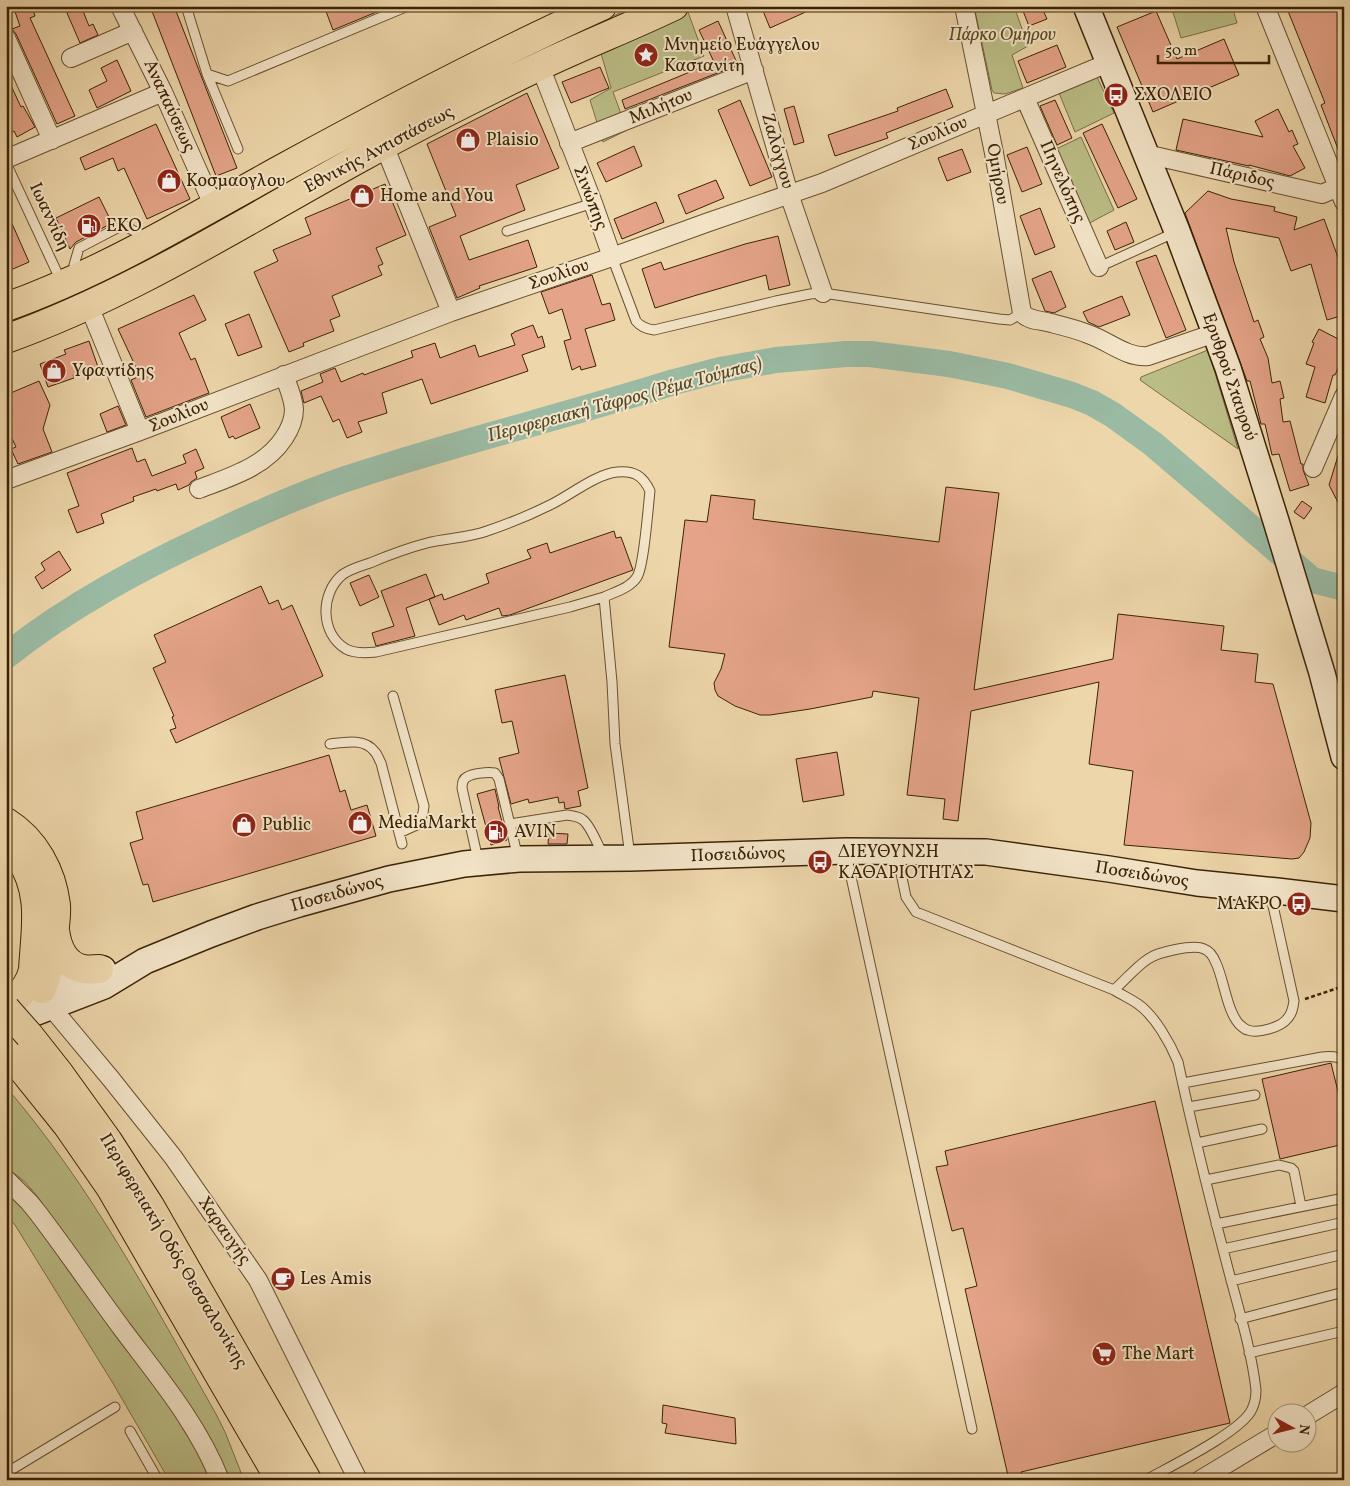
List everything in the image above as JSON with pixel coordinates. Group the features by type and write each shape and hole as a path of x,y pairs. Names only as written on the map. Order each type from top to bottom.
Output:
{"main road":[{"name":"Εθνικής Αντιστάσεως","path":"6,307 68,275 93,271 153,241 283,168 433,88 602,6"},
{"name":"Εθνικής Αντιστάσεως","path":"6,340 89,306 133,285 190,255 384,145 540,66 674,6"},
{"path":"6,822 13,826 38,853 53,887 56,907 55,930 48,974 42,989"},
{"path":"6,846 17,854 27,869 33,889 37,906 42,989"},
{"path":"55,930 56,942 66,960 82,969 99,969"},
{"path":"11,1020 31,979 42,989"},
{"name":"Περιφερειακή Οδός Θεσσαλονίκης","path":"11,1020 91,1117 150,1206 289,1474"}],"street":[{"name":"Αναπαύσεως","path":"120,6 163,92 214,207"},
{"name":"Ζαλόγγου","path":"735,6 789,194 823,293"},
{"name":"Ομήρου","path":"964,6 986,114 1022,313"},
{"name":"Ερυθρού Σταυρού","path":"1086,6 1178,231 1216,333 1322,673 1344,757"},
{"path":"1266,6 1341,194"},
{"path":"71,58 133,31"},
{"path":"6,38 52,140"},
{"name":"Σουλίου","path":"6,480 451,312 822,183 1108,63"},
{"name":"Σινώπης","path":"540,66 612,257"},
{"name":"Μιλήτου","path":"569,143 754,70"},
{"path":"6,159 163,92"},
{"name":"Πηνελόπης","path":"1025,98 1099,267"},
{"path":"384,145 451,312"},
{"name":"Πάριδος","path":"1146,154 1322,194 1341,194"},
{"path":"89,306 140,431"},
{"path":"1022,313 1028,318 1049,322 1105,340 1128,354 1142,357 1216,333"},
{"path":"199,490 255,466 269,456 282,441 294,415 293,401 284,375"},
{"path":"1313,468 1344,396"},
{"name":"Ποσειδώνος","path":"42,989 104,986 145,961 211,934 300,904 389,879 464,864 519,859 630,858 846,851 986,852 1197,883 1344,900"},
{"name":"Ποσειδώνος","path":"11,1020 42,989 99,969 145,961"},
{"name":"Χαραυγής","path":"42,989 173,1158 258,1280 358,1480"},
{"path":"6,1179 38,1213 106,1308 176,1400 214,1463 220,1480"},
{"path":"1318,1408 1344,1393"},
{"path":"1200,1480 1268,1439"}],"lane":[{"path":"186,6 207,74 238,149"},
{"path":"207,74 228,81 408,6"},
{"name":"Ιωαννίδη","path":"6,163 68,275"},
{"path":"507,231 593,203"},
{"path":"68,275 79,248 123,224 138,233"},
{"path":"1099,267 1178,231"},
{"name":"Σινώπης","path":"612,257 636,321 644,328 654,330 776,300 823,293"},
{"path":"823,293 1000,319 1010,320 1022,313"},
{"path":"619,472 637,474 646,482 650,491 638,576 631,584 604,597 570,607 376,652 363,653 348,651 340,644 325,618 325,606 328,595 335,582 344,573 397,552 427,543 485,532 550,505 607,474 619,472"},
{"path":"604,597 612,682 615,744 630,858"},
{"path":"393,696 424,806 419,824 399,833"},
{"path":"330,744 353,741 365,744 375,751 402,844"},
{"path":"479,863 462,788 463,782 467,777 489,772 495,773 499,780 519,859"},
{"path":"510,824 567,815 575,816 582,819 587,825 604,858"},
{"path":"846,851 972,1430"},
{"path":"896,852 906,897 916,912 1114,990 1140,1005 1170,1043 1178,1062 1249,1353 1256,1393 1252,1411 1231,1430 1208,1446 1146,1480"},
{"path":"1114,990 1156,954 1194,948 1203,949 1210,954 1216,964 1233,1014 1239,1023 1249,1031 1277,1026 1287,1020 1293,1011 1294,1002 1270,890"},
{"path":"1183,1083 1322,1057 1332,1056 1344,1061"},
{"path":"1189,1108 1255,1096"},
{"path":"1197,1143 1262,1129"},
{"path":"1206,1180 1279,1164 1287,1166 1294,1171 1301,1206"},
{"path":"1216,1224 1344,1198"},
{"path":"1223,1249 1344,1222"},
{"path":"1231,1280 1344,1254"},
{"path":"1240,1318 1344,1292"},
{"path":"1249,1353 1344,1331"},
{"path":"6,1473 115,1407"},
{"path":"130,1431 158,1480"}],"green space":[{"path":"636,6 646,6 143,267 6,326 6,323 81,292 155,257 298,174 517,58"},
{"name":"Πάρκο Ομήρου","path":"974,6 1014,6 1028,46 1012,55 1023,88 1005,94 994,93 992,90"},
{"path":"1182,6 1232,6 1237,23 1181,38 1172,9"},
{"path":"688,12 704,56 613,92 627,130 603,142 590,100 611,88 600,50"},
{"path":"1097,77 1114,113 1075,132 1059,93"},
{"path":"1081,137 1114,210 1084,226 1052,151"},
{"path":"1208,350 1238,449 1140,380 1141,377"},
{"path":"6,1087 66,1164 119,1245 216,1414 244,1480 229,1480 222,1463 38,1197 25,1182 6,1167"},
{"path":"6,1188 37,1226 167,1403 196,1450 210,1480 169,1480 114,1385 15,1225 6,1215"}],"building":[{"path":"13,6 32,6 35,16 30,18 75,116 57,124 12,29 20,26"},
{"path":"64,6 81,6 89,26 93,24 98,35 80,43"},
{"path":"150,6 174,6 237,168 216,176"},
{"path":"324,6 391,6 333,30"},
{"path":"761,6 819,6 770,28"},
{"path":"1021,6 1041,6 1047,19 1029,26"},
{"path":"1286,6 1324,6 1343,9 1344,162 1321,105 1325,103"},
{"path":"1156,11 1177,59 1224,39 1239,75 1153,112 1117,27"},
{"path":"718,21 738,65 625,109 622,100 714,62 699,30"},
{"path":"1057,45 1066,67 1027,83 1018,61"},
{"path":"117,60 131,91 97,108 89,90 107,81 101,68"},
{"path":"6,64 10,73 6,75"},
{"path":"600,67 609,88 571,103 562,82"},
{"path":"6,75 21,107 23,106 35,127 17,137 14,131 6,136"},
{"path":"946,89 953,107 886,133 888,138 835,156 828,135 898,111 897,108"},
{"path":"527,93 559,168 516,185 525,210 460,236 469,260 528,240 537,267 479,286 480,288 457,298 429,227 456,216 427,144"},
{"path":"740,100 772,177 750,186 718,110"},
{"path":"1055,100 1072,138 1057,145 1040,106"},
{"path":"794,106 804,142 794,145 784,109"},
{"path":"1278,109 1289,132 1292,130 1298,144 1293,146 1305,168 1290,176 1249,165 1176,150 1183,119 1263,137 1255,121"},
{"path":"156,124 190,199 147,219 124,168 118,171 113,158 85,170 80,158"},
{"path":"1102,124 1137,199 1118,208 1083,133"},
{"path":"634,146 642,166 606,182 597,163"},
{"path":"1027,147 1042,184 1022,192 1007,155"},
{"path":"962,149 971,172 947,181 938,158"},
{"path":"716,180 724,198 686,214 678,195"},
{"path":"385,184 406,235 376,248 383,264 378,266 382,275 332,296 340,316 330,320 334,331 303,343 304,346 289,352 254,272 278,261 273,250 311,234 305,218"},
{"path":"1208,191 1231,199 1275,207 1274,211 1297,217 1294,230 1324,219 1344,274 1344,315 1327,320 1311,264 1291,271 1279,238 1226,228 1234,262 1254,322 1258,320 1264,337 1260,339 1268,358 1272,383 1280,381 1284,398 1280,399 1283,422 1290,421 1301,464 1303,464 1303,470 1309,485 1290,491 1279,454 1272,455 1265,424 1261,424 1250,381 1247,381 1185,213"},
{"path":"99,197 112,223 76,242 70,249 56,218"},
{"path":"656,202 664,222 622,239 614,219"},
{"path":"1040,208 1055,247 1035,255 1020,216"},
{"path":"6,210 29,262 6,272"},
{"path":"1126,222 1134,242 1115,250 1107,231"},
{"path":"778,236 790,285 769,290 766,275 655,308 642,269 661,262 664,270 745,244"},
{"path":"1156,255 1186,330 1166,338 1136,262"},
{"path":"1051,271 1066,307 1054,313 1045,311 1032,279"},
{"path":"592,275 602,305 610,303 615,320 585,329 596,366 581,370 580,366 572,370 564,341 571,339 562,309 549,314 541,292"},
{"path":"194,295 206,320 179,333 191,360 195,358 209,393 146,417 131,380 140,376 118,329"},
{"path":"1122,296 1130,315 1099,327 1088,322 1083,312"},
{"path":"249,314 262,347 238,356 225,324"},
{"path":"533,325 538,338 542,336 545,347 522,355 528,371 431,404 422,379 382,393 387,413 358,422 362,432 347,438 339,419 333,422 321,396 304,403 301,391 323,382 320,374 335,368 341,382 413,357 411,351 435,343 440,358 475,345 479,357 515,345 511,334"},
{"path":"1319,329 1344,342 1344,356 1335,375 1333,375 1325,403 1306,397 1315,367 1306,364 1314,343 1312,342"},
{"path":"89,341 98,367 73,375 74,378 48,387 40,364 66,354 64,350"},
{"path":"39,381 50,405 43,429 52,452 18,464 11,449 16,447 6,426 6,395"},
{"path":"250,404 260,428 235,439 233,436 229,438 221,417"},
{"path":"118,406 126,425 107,432 100,414"},
{"path":"1341,446 1344,446 1344,514 1329,485"},
{"path":"132,448 137,462 145,459 152,476 186,463 183,455 196,449 204,468 195,472 197,478 189,485 178,490 176,484 133,497 134,501 101,514 104,523 77,533 68,510 79,506 67,473"},
{"path":"946,487 999,493 974,690 1113,659 1118,614 1224,626 1221,650 1258,654 1255,682 1273,684 1311,823 1310,838 1299,858 1292,859 1124,845 1133,771 1089,764 1099,682 971,711 958,821 943,819 945,799 907,795 919,698 873,691 872,697 810,709 760,715 735,706 718,696 714,683 721,669 725,654 669,647 685,520 707,522 711,495 755,500 753,519 939,542"},
{"path":"1302,501 1312,508 1304,519 1294,512"},
{"path":"614,531 616,538 621,537 633,570 510,615 502,616 499,608 466,620 464,615 439,625 429,599 442,594 444,600 489,583 486,574 531,558 527,550 547,543 550,553"},
{"path":"59,551 71,570 42,589 35,577 45,570 41,563"},
{"path":"426,574 435,597 406,608 415,636 376,646 372,633 394,626 381,591"},
{"path":"369,575 379,597 360,606 350,583"},
{"path":"261,586 269,604 278,600 282,610 292,605 323,676 176,743 170,730 176,728 172,717 174,716 153,668 166,662 154,635"},
{"path":"565,675 588,788 578,791 581,806 565,809 564,802 559,803 558,797 529,803 528,799 511,804 499,758 519,753 512,721 502,723 495,690"},
{"path":"837,752 844,795 803,802 796,759"},
{"name":"Public","path":"329,755 340,792 345,790 351,810 367,805 376,836 153,902 148,884 143,885 130,843 143,839 136,812"},
{"path":"495,789 507,840 491,845 477,794"},
{"path":"549,833 568,834 567,844 548,844"},
{"path":"1331,1063 1344,1116 1344,1144 1280,1159 1262,1079"},
{"name":"The Mart","path":"1155,1101 1230,1423 1021,1472 1023,1480 1009,1480 965,1289 977,1286 963,1228 952,1231 936,1167 948,1165 945,1151"},
{"path":"663,1405 735,1418 736,1444 665,1433 667,1424 662,1423"}],"waterway":[{"name":"Περιφερειακή Τάφρος (Ρέμα Τούμπας)","path":"6,656 30,637 82,603 135,573 235,524 322,487 436,451 720,370 776,360 846,354 870,354 949,364 1008,376 1092,403 1113,415 1153,444 1312,580 1344,588"}],"place":[{"name":"Μνημείο Ευάγγελου Καστανίτη","path":"646,55"},
{"name":"ΣΧΟΛΕΙΟ","path":"1116,95"},
{"name":"Plaisio","path":"468,140"},
{"name":"Κοσμαογλου","path":"169,181"},
{"name":"Home and You","path":"362,196"},
{"name":"ΕΚΟ","path":"89,226"},
{"name":"Υφαντίδης","path":"54,371"},
{"name":"MediaMarkt","path":"360,823"},
{"name":"Public","path":"244,825"},
{"name":"AVIN","path":"496,832"},
{"name":"ΔΙΕΥΘΥΝΣΗ ΚΑΘΑΡΙΟΤΗΤΑΣ","path":"820,862"},
{"name":"ΜΑΚΡΟ","path":"1299,904"},
{"name":"Les Amis","path":"283,1279"},
{"name":"The Mart","path":"1104,1354"}]}
